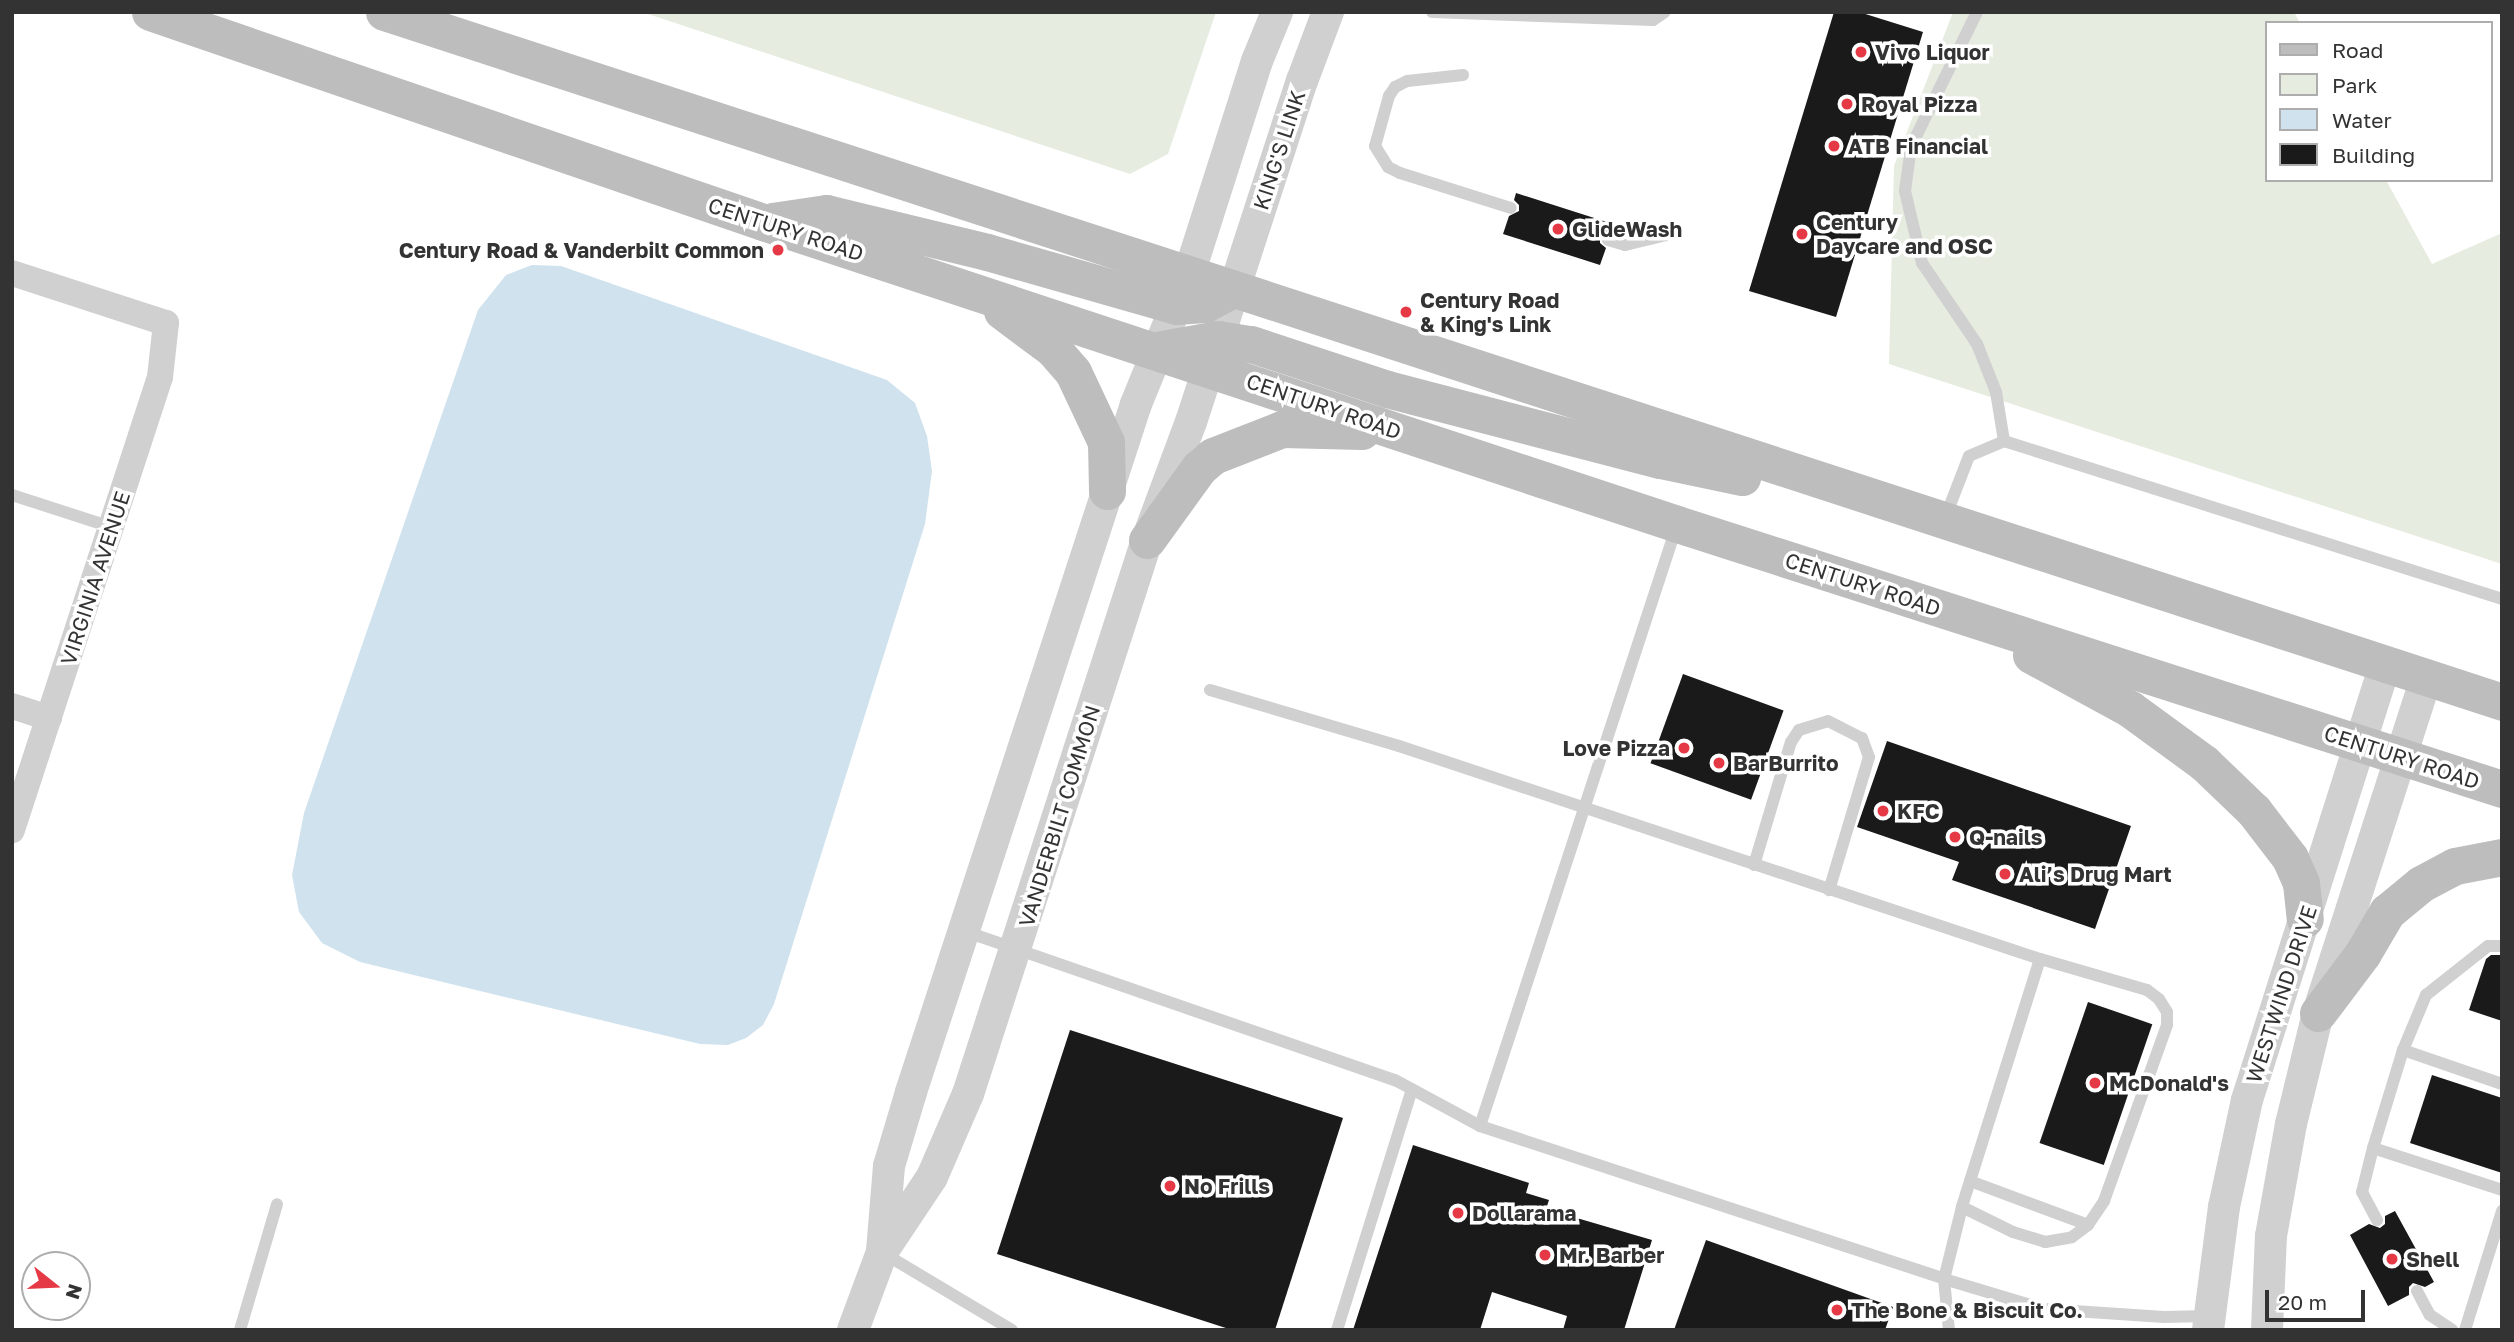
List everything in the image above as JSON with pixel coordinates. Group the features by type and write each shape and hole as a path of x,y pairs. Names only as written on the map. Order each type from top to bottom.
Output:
{"main road":[{"name":"CENTURY ROAD","path":"150,12 763,222 1156,350"},
{"path":"384,12 1182,290 1205,304 1233,289 2502,702"},
{"path":"763,222 826,213 987,252 1182,290"},
{"path":"976,291 1053,349 1073,372 1106,442 1107,491"},
{"path":"1156,350 1213,353 1251,344 1387,389 1660,460 1929,517"},
{"name":"CENTURY ROAD","path":"1213,353 1399,432 2502,789"},
{"path":"1147,540 1199,468 1213,456 1282,429 1399,432"},
{"path":"1953,613 2130,709 2204,762 2254,811 2290,858 2301,883 2305,919"},
{"path":"2318,1013 2363,953 2387,912 2421,884 2455,866 2502,857"}],"street":[{"path":"1182,290 1257,61 1277,12"},
{"name":"KING'S LINK","path":"1213,353 1301,81 1328,12"},
{"name":"VIRGINIA AVENUE","path":"12,273 166,323 160,377 12,830"},
{"name":"VANDERBILT COMMON","path":"882,1252 889,1166 1107,491 1156,350 1182,290"},
{"name":"VANDERBILT COMMON","path":"853,1330 882,1252 932,1178 968,1094 1017,950 1147,540 1213,353"},
{"name":"WESTWIND DRIVE","path":"2208,1323 2224,1207 2247,1100 2385,665"},
{"name":"WESTWIND DRIVE","path":"2267,1330 2271,1236 2291,1124 2318,1013 2403,757 2426,678"},
{"path":"12,706 50,718"}],"lane":[{"path":"1432,12 1653,20 1665,12"},
{"path":"1977,12 1911,148 1905,191 1922,263 1977,344 1996,392 2004,440"},
{"path":"1463,75 1406,81 1395,87 1389,96 1375,146 1388,167 1400,173 1511,208"},
{"path":"1608,240 1625,245 1666,235"},
{"path":"1929,517 1969,456 2004,440 2502,599"},
{"path":"12,495 111,527"},
{"path":"1480,1126 1677,524"},
{"path":"1210,690 1399,746 2040,959 2138,987 2160,999 2167,1012 2167,1026 2104,1201 2088,1225 2073,1237 2045,1242 2013,1232 1962,1207"},
{"path":"1754,865 1791,743 1799,730 1828,721 1862,738 1868,758 1829,890"},
{"path":"964,931 1395,1080 1480,1126 1944,1279 2044,1309 2164,1317 2208,1323"},
{"path":"2377,1220 2361,1192 2403,1050 2426,995 2488,946 2502,946"},
{"path":"1949,1330 1944,1279 1962,1207 2040,959"},
{"path":"2403,1050 2502,1084"},
{"path":"1338,1330 1412,1089"},
{"path":"2373,1148 2502,1191"},
{"path":"1970,1181 2088,1225"},
{"path":"240,1330 277,1204"},
{"path":"2465,1330 2502,1212"},
{"path":"882,1252 1012,1330"},
{"path":"2417,1291 2430,1315 2452,1330"}],"green space":[{"path":"642,12 1216,12 1168,154 1130,174"},
{"path":"1953,12 2294,12 2299,21 2266,21 2266,182 2387,182 2432,264 2502,233 2502,564 1889,364 1894,166"}],"water":[{"path":"532,265 561,266 887,380 915,403 927,436 932,471 925,524 774,1004 763,1025 746,1038 728,1045 700,1044 360,962 322,943 299,912 292,875 304,813 478,310 506,275"}],"building":[{"path":"1834,12 1859,12 1923,32 1836,317 1749,291"},
{"name":"GlideWash","path":"1516,193 1613,224 1611,232 1600,237 1600,243 1606,248 1600,265 1503,234 1509,216 1519,211 1519,205 1514,200"},
{"path":"1683,674 1784,711 1751,800 1651,763"},
{"path":"1887,741 2131,826 2095,929 1952,880 1959,862 1857,827"},
{"path":"2491,955 2502,955 2502,1021 2469,1010 2486,959"},
{"name":"McDonald's","path":"2088,1002 2152,1024 2104,1165 2039,1143"},
{"name":"No Frills","path":"1070,1030 1343,1118 1275,1330 1232,1330 997,1254"},
{"path":"2432,1075 2502,1098 2502,1173 2410,1143"},
{"path":"1413,1145 1529,1183 1526,1193 1549,1200 1546,1209 1652,1240 1624,1330 1563,1330 1567,1316 1492,1292 1480,1330 1353,1330"},
{"name":"Shell","path":"2395,1211 2434,1282 2425,1287 2413,1283 2409,1287 2409,1295 2388,1306 2350,1235 2369,1224 2380,1228 2385,1224 2385,1216"},
{"path":"1706,1240 1893,1307 1885,1330 1674,1330"}],"place":[{"name":"Vivo Liquor","path":"1861,52"},
{"name":"Royal Pizza","path":"1847,104"},
{"name":"ATB Financial","path":"1834,146"},
{"name":"GlideWash","path":"1558,229"},
{"name":"Century Daycare and OSC","path":"1802,234"},
{"name":"Century Road & Vanderbilt Common","path":"778,250"},
{"name":"Century Road & King's Link","path":"1406,312"},
{"name":"Love Pizza","path":"1684,748"},
{"name":"BarBurrito","path":"1719,763"},
{"name":"KFC","path":"1883,811"},
{"name":"Q-nails","path":"1955,837"},
{"name":"Ali’s Drug Mart","path":"2005,874"},
{"name":"McDonald's","path":"2095,1083"},
{"name":"No Frills","path":"1170,1186"},
{"name":"Dollarama","path":"1458,1213"},
{"name":"Mr. Barber","path":"1545,1255"},
{"name":"Shell","path":"2392,1259"},
{"name":"The Bone & Biscuit Co.","path":"1837,1310"}]}
